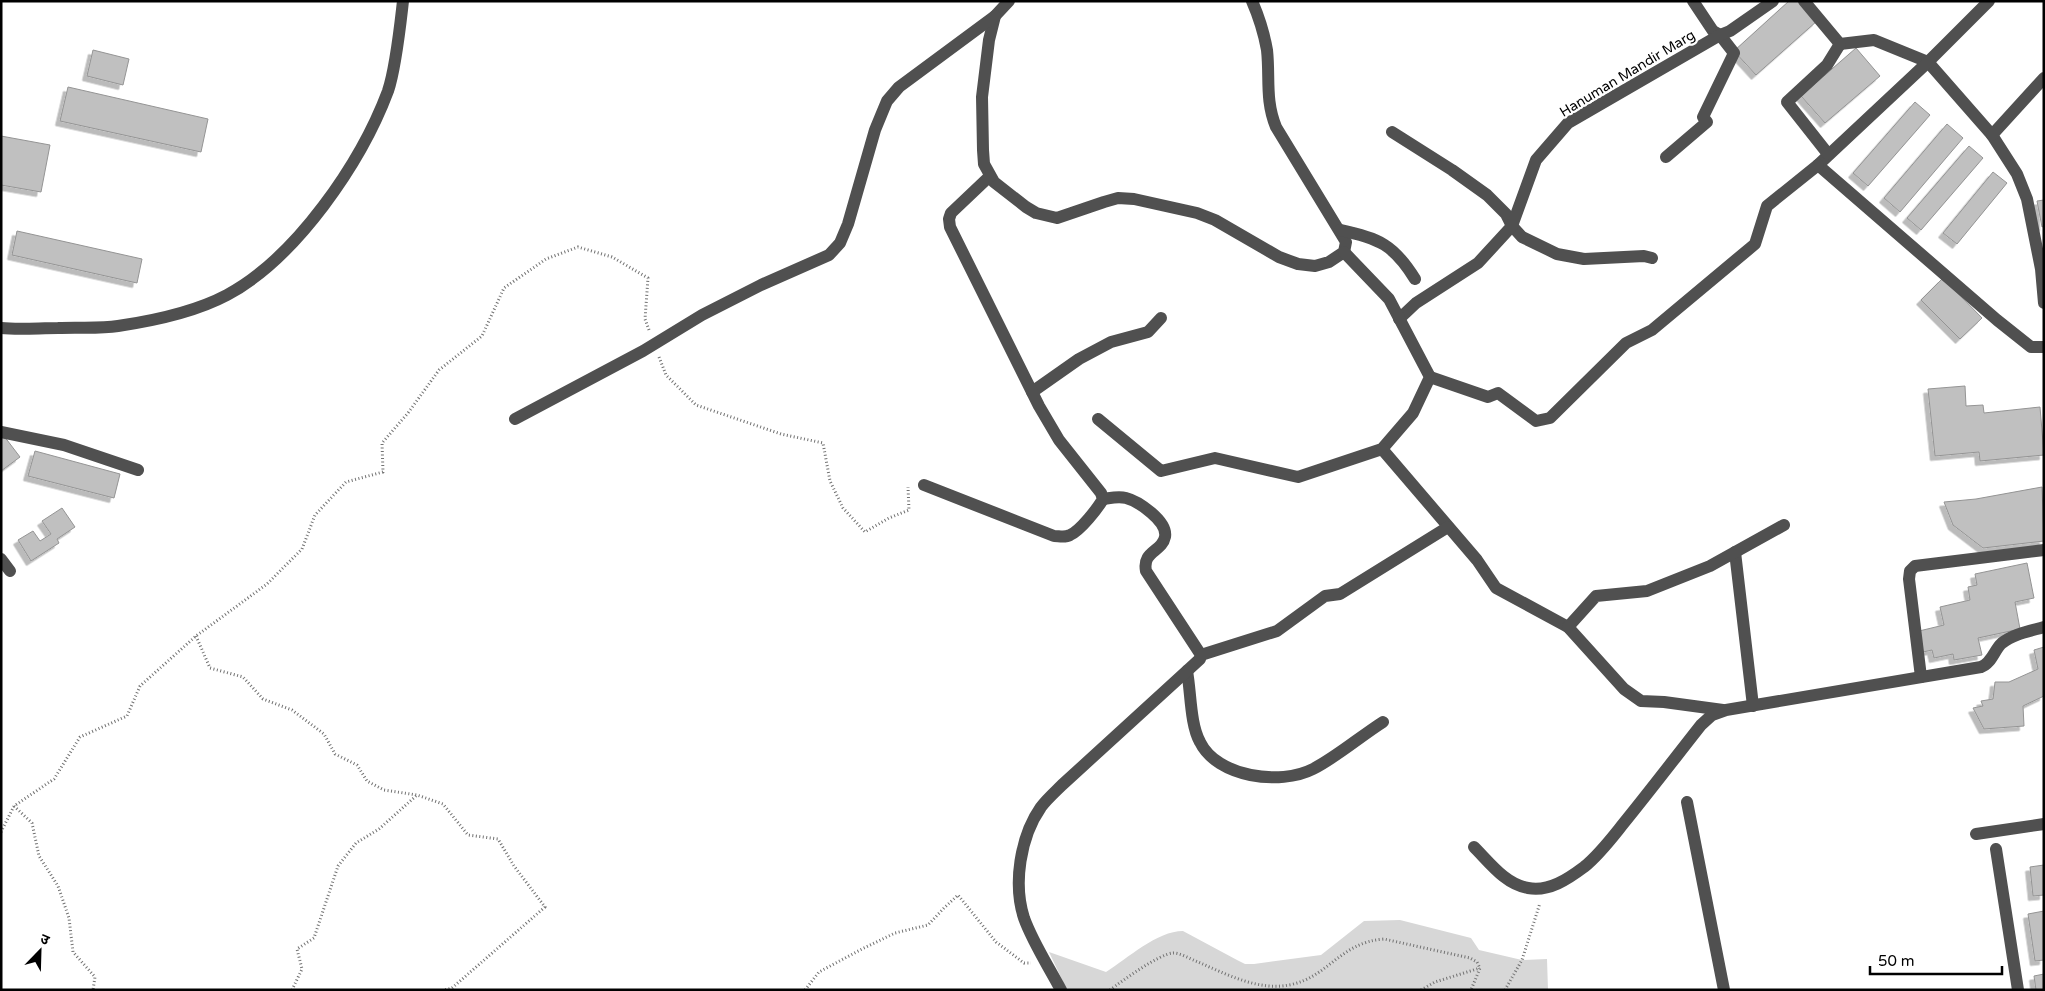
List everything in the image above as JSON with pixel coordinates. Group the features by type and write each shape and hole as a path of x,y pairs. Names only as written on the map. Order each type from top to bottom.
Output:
{"street":[{"path":"1,328 117,326 178,314 227,295 267,268 312,220 333,193 366,138 388,89 400,29 403,1"},
{"path":"515,419 731,300 829,255 840,243 848,224 875,130 887,101 899,87 995,16 1009,1"},
{"path":"995,16 982,97 984,164 998,186 1026,207 1046,216 1057,218 1118,198 1197,213 1215,220 1279,257 1298,264 1315,266 1329,262 1344,252 1346,242 1276,127 1268,98 1267,52 1264,32 1252,1"},
{"path":"1666,157 1707,122 1703,117 1734,54 1693,1"},
{"name":"Hanuman Mandir Marg","path":"1399,319 1416,303 1478,263 1512,226 1536,160 1568,123 1730,31 1773,1"},
{"path":"1804,1 1840,44"},
{"path":"1344,252 1388,299 1430,377 1488,397 1498,393 1536,421 1550,418 1626,343 1652,330 1755,244 1767,206 1818,165 1928,62 1989,1"},
{"path":"1840,44 1874,40 1928,62 1992,135 2017,174 2027,199 2042,270 2044,303"},
{"path":"1828,154 1787,102 1827,65 1840,44"},
{"path":"1992,135 2044,78"},
{"path":"1392,132 1452,170 1486,195 1506,214 1512,226 1522,237 1557,254 1584,259 1644,256 1652,258"},
{"path":"1818,165 2031,348 2044,347"},
{"path":"990,176 951,214 949,219 950,227 1032,392 1059,440 1101,492 1103,499"},
{"path":"1340,230 1363,234 1387,244 1404,262 1415,279"},
{"path":"1032,392 1078,359 1111,342 1148,332 1161,318"},
{"path":"1098,419 1161,471 1215,458 1298,477 1382,449 1413,413 1430,377"},
{"path":"1,432 64,445 138,470"},
{"path":"1382,449 1476,560 1496,588 1568,627 1624,689 1641,701 1726,710"},
{"path":"924,485 1054,536 1061,537 1068,537 1076,531 1103,499 1115,497 1134,501 1158,519 1164,528 1165,536 1162,542 1146,558 1144,564 1146,571 1201,655"},
{"path":"1568,627 1596,596 1646,591 1710,566 1784,525"},
{"path":"1060,990 1024,918 1020,892 1020,863 1029,832 1041,808 1062,785 1201,655 1278,630 1325,596 1340,594 1448,527"},
{"path":"1921,677 1909,579 1910,571 1915,566 2044,550"},
{"path":"1735,552 1753,706"},
{"path":"1,559 10,571"},
{"path":"1474,847 1499,873 1511,882 1529,888 1549,887 1562,882 1585,866 1632,812 1701,725 1712,715 1726,710 1985,665 1998,647 2009,638 2044,628"},
{"path":"1186,671 1198,740 1206,754 1219,764 1241,773 1279,778 1291,777 1313,769 1383,722"},
{"path":"1687,802 1724,990"},
{"path":"1976,834 2044,824"},
{"path":"1996,849 2018,990"}],"path":[{"path":"1,832 14,806 54,779 80,737 127,716 140,686 196,636 267,584 302,549 315,515 346,482 383,472 382,443 408,413 439,370 482,336 504,288 546,259 578,246 612,256 648,278 645,319 654,344 666,375 696,404 781,434 823,443 830,481 843,508 865,532 889,518 909,510 907,482 924,485"},
{"path":"196,636 210,668 243,677 263,699 292,710 324,734 336,754 357,765 367,781 384,790 417,795 442,804 468,834 498,838 514,866 545,907 452,988 444,990"},
{"path":"292,990 302,969 297,949 314,938 338,866 356,843 378,829 417,795"},
{"path":"14,806 32,822 39,856 58,886 69,918 73,952 96,977 93,990"},
{"path":"1505,990 1522,960 1537,908 1549,887"},
{"path":"805,990 819,972 862,949 895,932 928,925 958,896 996,942 1017,958 1024,963 1046,962"},
{"path":"1110,990 1160,957 1173,953 1256,984 1270,986 1288,985 1311,977 1343,953 1370,940 1400,942 1470,958 1477,962 1480,968 1471,990"},
{"path":"1421,990 1480,968"}],"shaded area":[{"path":"1400,920 1471,938 1479,950 1522,960 1547,959 1548,990 1067,990 1049,952 1106,972 1153,940 1173,932 1183,931 1245,964 1254,964 1321,955 1364,921"}],"building":[{"path":"1789,1 1799,1 1817,21 1756,75 1734,51"},
{"path":"1856,48 1880,76 1825,123 1801,96"},
{"path":"93,50 129,59 123,85 87,76"},
{"path":"68,87 208,119 201,152 60,121"},
{"path":"1915,102 1930,115 1868,186 1853,173"},
{"path":"1947,124 1963,138 1900,212 1884,198"},
{"path":"1,136 50,145 41,192 1,185"},
{"path":"1969,146 1983,158 1921,230 1907,218"},
{"path":"1993,172 2007,183 1957,244 1943,233"},
{"path":"2044,200 2044,226 2042,227 2037,201"},
{"path":"17,231 142,259 137,283 12,255"},
{"path":"1943,278 1982,318 1960,339 1921,300"},
{"path":"1965,386 1966,406 1983,405 1984,413 2040,407 2044,455 1980,461 1979,452 1935,456 1928,389"},
{"path":"4,436 20,457 1,471 1,438"},
{"path":"35,451 120,474 114,498 28,476"},
{"path":"2042,487 2044,541 1983,548 1953,525 1944,502 1976,499"},
{"path":"62,508 75,527 57,539 59,543 31,561 18,540 33,531 40,541 51,534 42,521"},
{"path":"2027,563 2034,598 2015,602 2020,629 1978,638 1982,655 1954,660 1953,654 1934,658 1932,650 1923,652 1919,631 1944,625 1940,607 1970,600 1968,587 1977,585 1975,574"},
{"path":"2044,647 2044,696 2023,706 2024,726 1984,729 1973,708 1983,706 1981,701 1993,699 1995,682 2009,682 2038,669 2034,650"},
{"path":"2044,865 2044,895 2033,896 2030,867"},
{"path":"2044,911 2044,960 2035,961 2028,914"},
{"path":"2044,974 2044,990 2036,990 2034,976"}]}
